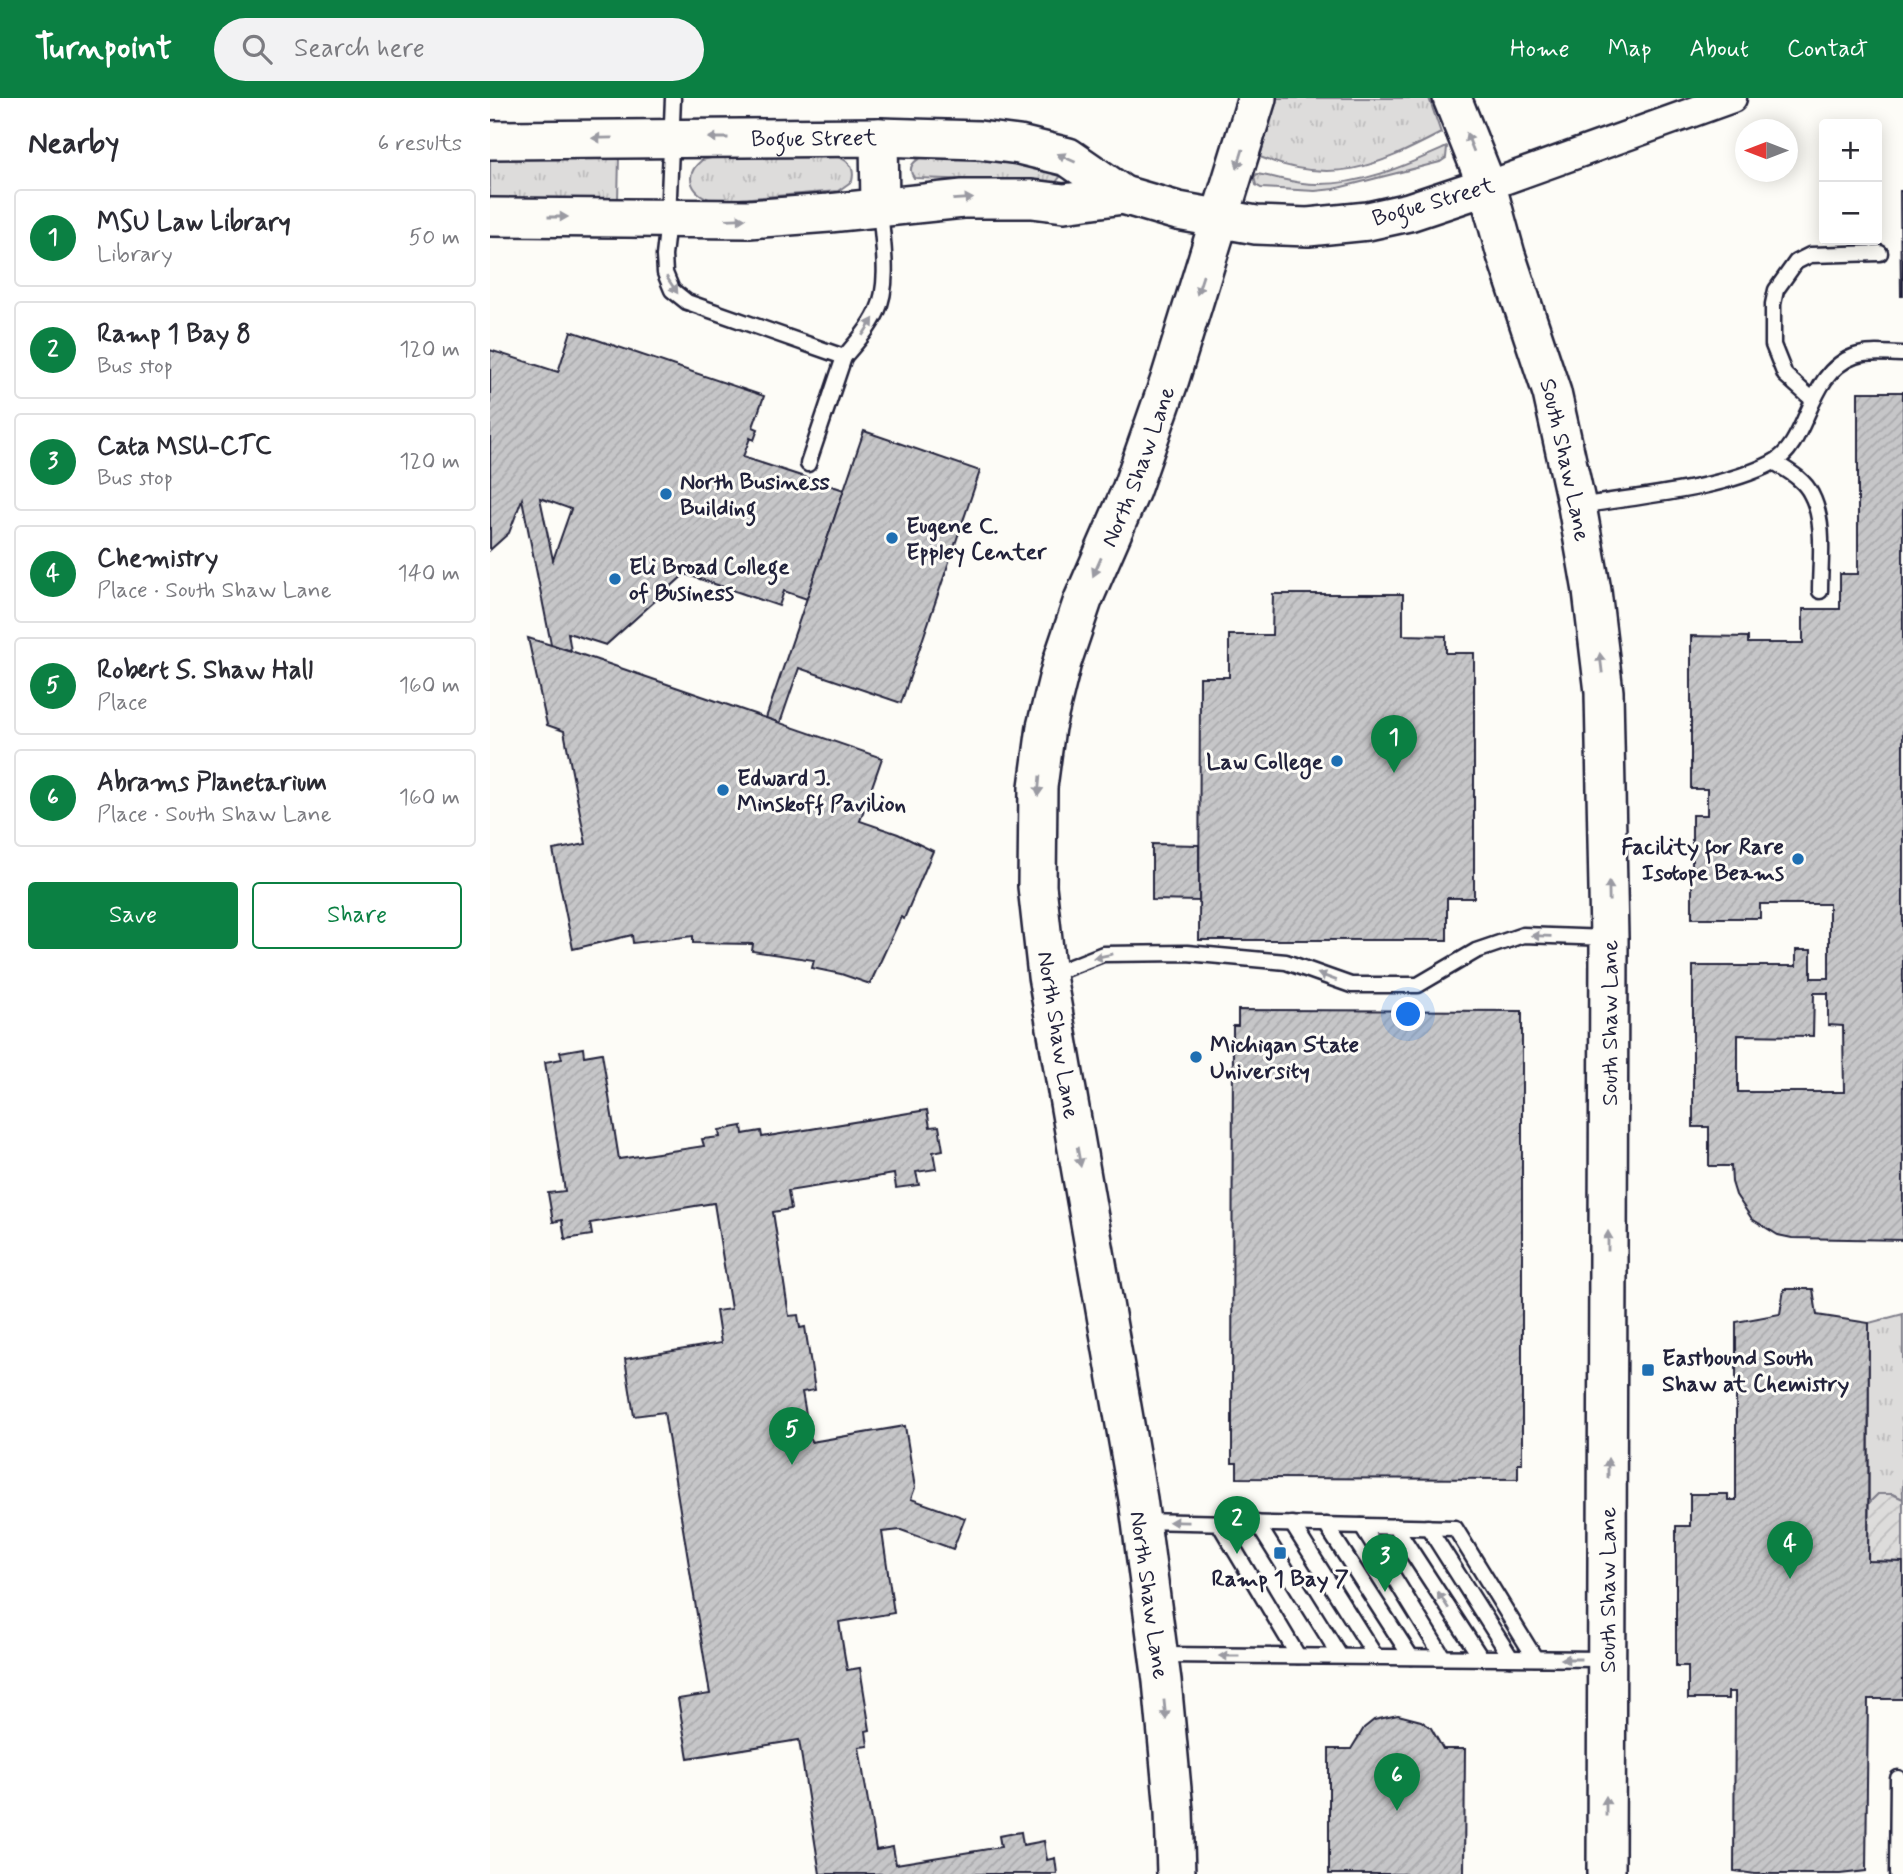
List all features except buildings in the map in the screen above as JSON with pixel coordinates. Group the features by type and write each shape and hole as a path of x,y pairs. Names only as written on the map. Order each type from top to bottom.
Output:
{"street":[{"name":"North Shaw Lane","path":"1176,1874 1168,1741 1140,1521 1116,1367 1047,976 1037,886 1038,787 1049,714 1062,662 1083,600 1136,477 1170,379 1257,98"},
{"name":"South Shaw Lane","path":"1452,98 1487,186 1506,255 1552,393 1577,506 1592,591 1604,692 1609,938 1605,1874"},
{"name":"Bogue Street","path":"490,141 879,137 979,140 1045,150 1068,157 1123,195 1178,211 1256,225 1338,226 1409,212 1732,98"},
{"path":"879,137 880,207"},
{"name":"Bogue Street","path":"490,217 640,217 668,220 785,218 963,199 1032,199 1065,203 1123,195"}],"lane":[{"path":"673,98 664,256 665,273 672,290 687,302 844,357"},
{"path":"808,464 844,357 864,334 878,311 883,284 880,207"},
{"path":"1813,400 1785,375 1773,345 1773,304 1776,290 1796,262 1810,254 1880,253"},
{"path":"1577,506 1700,486 1774,462 1793,441 1829,372 1855,356 1903,354"},
{"path":"1774,462 1797,477 1811,494 1821,527 1820,591"},
{"path":"1047,976 1103,954 1187,953 1286,962 1351,985 1418,985 1476,951 1523,935 1609,938"},
{"path":"1140,1521 1455,1528 1535,1658"},
{"path":"1219,1522 1298,1656"},
{"path":"1257,1523 1340,1656"},
{"path":"1292,1524 1376,1657"},
{"path":"1326,1525 1411,1657"},
{"path":"1362,1525 1443,1657"},
{"path":"1395,1526 1480,1658"},
{"path":"1428,1527 1511,1658"},
{"path":"1159,1655 1607,1659"},
{"path":"1897,1874 1898,1778"}],"green space":[{"path":"1275,98 1429,98 1441,133 1395,155 1353,169 1332,171 1286,166 1260,157"},
{"path":"1447,147 1446,158 1440,162 1334,189 1315,191 1261,188 1256,185 1254,177 1257,174 1309,184 1351,181 1384,173"},
{"path":"619,156 618,201 490,201 490,159"},
{"path":"716,157 838,157 851,166 853,177 852,181 838,191 715,201 696,190 691,179 696,166 702,160"},
{"path":"925,157 1009,163 1058,173 1060,177 1056,182 914,178 911,167"},
{"path":"1903,1314 1903,1499 1892,1494 1878,1494 1869,1503 1869,1323"},
{"path":"1878,1494 1892,1494 1903,1499 1903,1562 1868,1561 1869,1503"}],"place":[{"name":"North Business Building","path":"666,494"},
{"name":"Eugene C. Eppley Center","path":"892,538"},
{"name":"Eli Broad College of Business","path":"615,579"},
{"name":"Law College","path":"1337,761"},
{"name":"MSU Law Library","path":"1394,773"},
{"name":"Edward J. Minskoff Pavilion","path":"723,790"},
{"name":"Facility for Rare Isotope Beams","path":"1798,859"},
{"name":"Michigan State University","path":"1196,1057"},
{"name":"Eastbound South Shaw at Chemistry","path":"1648,1370"},
{"name":"Robert S. Shaw Hall","path":"792,1465"},
{"name":"Ramp 1 Bay 7","path":"1280,1553"},
{"name":"Ramp 1 Bay 8","path":"1237,1554"},
{"name":"Chemistry","path":"1790,1579"},
{"name":"Cata MSU-CTC","path":"1385,1592"},
{"name":"Abrams Planetarium","path":"1397,1811"}]}
